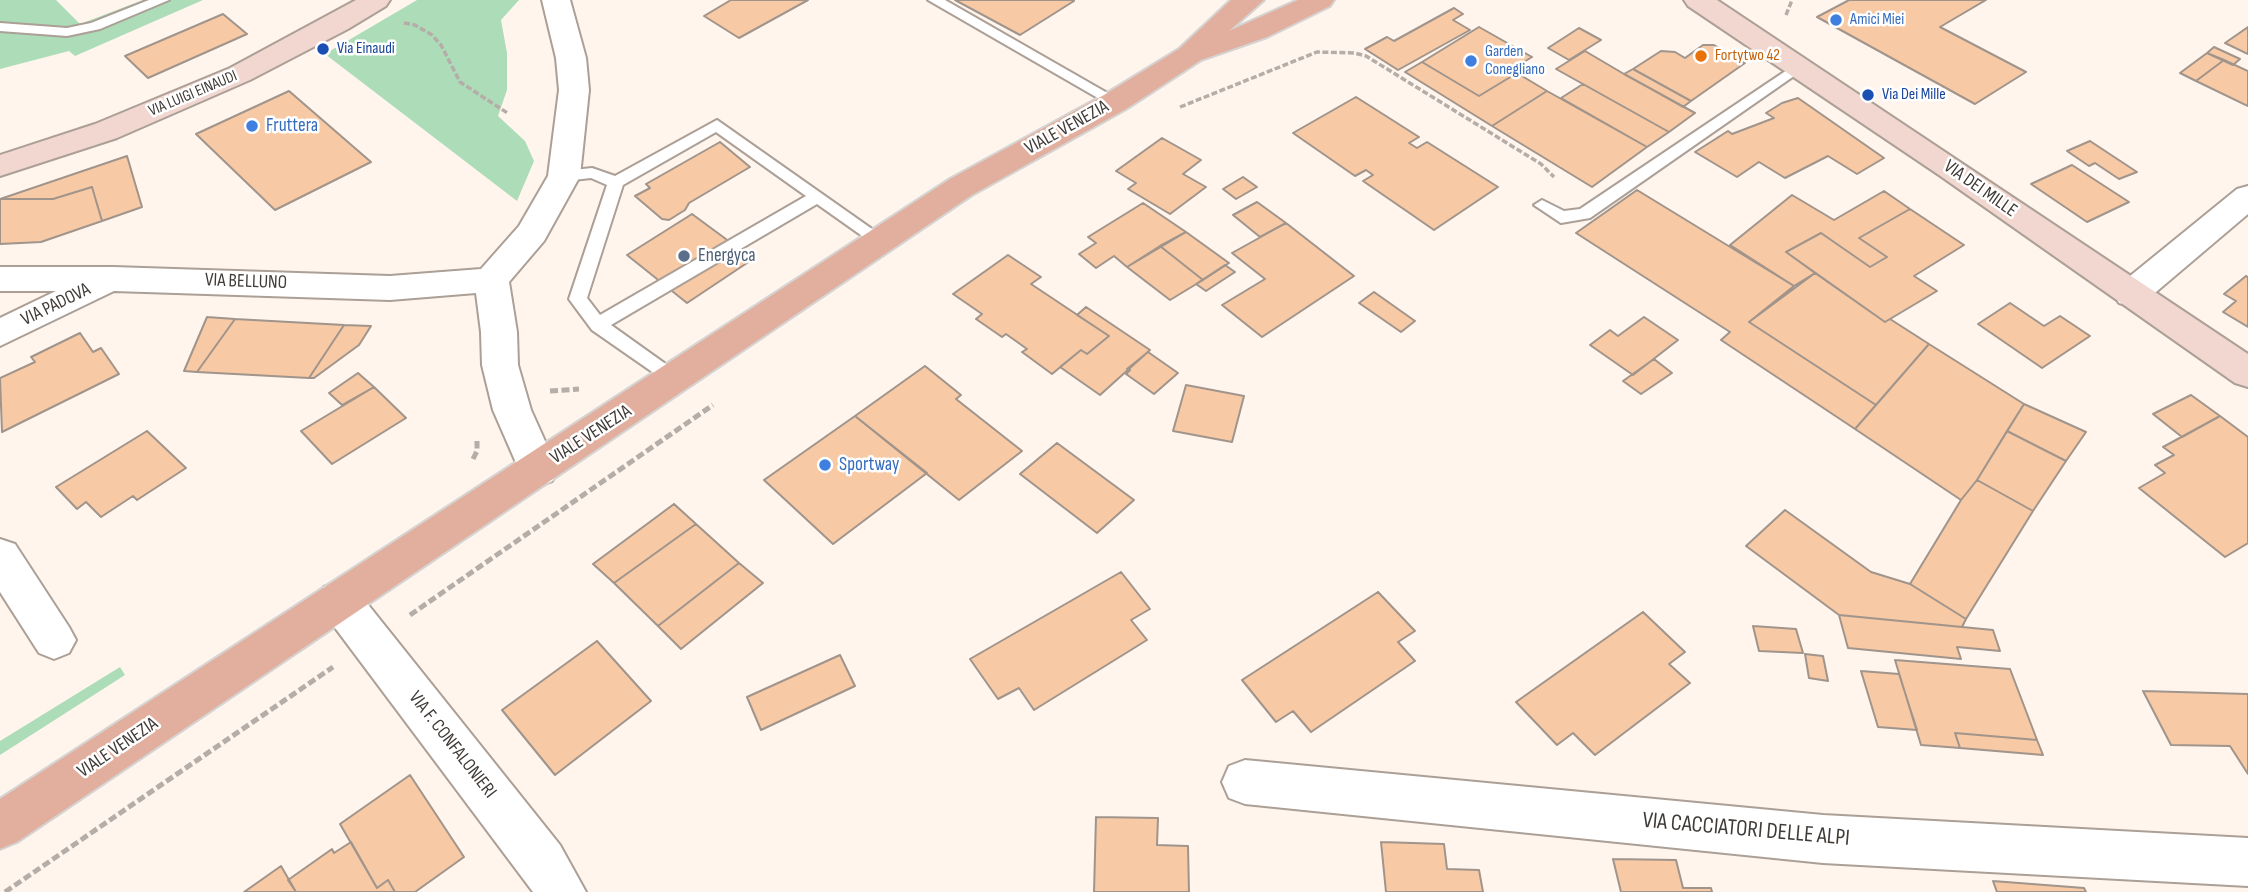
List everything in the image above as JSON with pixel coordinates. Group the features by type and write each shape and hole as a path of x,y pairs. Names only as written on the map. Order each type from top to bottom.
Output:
{"main road":[{"path":"1189,55 1233,11 1251,0"},
{"path":"1189,55 1257,31 1320,0"},
{"name":"VIALE VENEZIA","path":"0,826 961,187 1115,102 1189,55"}],"street":[{"path":"538,470 512,410 500,365 491,280 531,233 564,176 574,90 571,58 556,0"},
{"name":"VIA DEI MILLE","path":"1705,2 2248,373"},
{"name":"VIA LUIGI EINAUDI","path":"0,166 106,131 240,74 338,23 386,11"},
{"path":"2131,294 2248,197"},
{"name":"VIA BELLUNO","path":"0,279 113,279 390,288 491,280"},
{"name":"VIA PADOVA","path":"0,333 113,279"},
{"path":"0,556 54,640"},
{"name":"VIA F. CONFALONIERI","path":"339,600 542,862 562,892"},
{"name":"VIA CACCIATORI DELLE ALPI","path":"1245,782 1823,839 2248,862"}],"lane":[{"path":"0,27 67,32 95,26 162,0"},
{"path":"935,0 1115,102"},
{"path":"1542,205 1561,217 1584,214 1799,66"},
{"path":"674,380 598,325 578,299 616,182 717,125 881,241"},
{"path":"564,176 592,173 616,182"},
{"path":"598,325 817,197"}],"path":[{"path":"386,11 432,36 441,45 460,82 509,114"},
{"path":"1279,68 1317,52 1340,51 1366,57 1541,164 1557,181"},
{"path":"399,622 721,400"},
{"path":"5,892 336,664"}],"green space":[{"path":"0,0 56,0 80,24 143,0 203,0 75,56 69,51 0,69"},
{"path":"417,0 519,0 501,20 507,53 507,90 498,116 525,141 534,161 517,201 325,54"},
{"path":"120,667 125,675 0,755 0,741"}],"building":[{"path":"731,0 808,0 739,38 704,16"},
{"path":"955,0 1072,0 1074,1 1020,35"},
{"path":"1849,0 1986,0 1940,27 2026,72 1975,104 1817,17"},
{"path":"1454,8 1463,14 1453,20 1470,30 1398,70 1365,49 1387,37 1394,41"},
{"path":"223,14 247,34 148,78 125,56"},
{"path":"1479,27 1532,57 1511,70 1517,73 1479,96 1422,62"},
{"path":"2248,27 2248,54 2225,43"},
{"path":"1579,28 1601,40 1569,60 1548,48"},
{"path":"1703,45 1714,45 1745,63 1691,101 1633,69 1661,51 1675,52 1685,58"},
{"path":"2214,47 2240,59 2233,65 2207,53"},
{"path":"1585,51 1695,113 1669,132 1556,69"},
{"path":"2207,53 2224,60 2196,81 2180,73"},
{"path":"2224,60 2248,71 2248,106 2196,81"},
{"path":"1422,62 1479,96 1517,73 1547,91 1492,126 1405,72"},
{"path":"1633,69 1691,101 1683,107 1624,74"},
{"path":"1583,84 1669,132 1647,147 1561,98"},
{"path":"289,91 371,162 275,210 196,134"},
{"path":"1547,91 1647,147 1592,187 1492,126"},
{"path":"1356,97 1419,137 1409,143 1417,148 1427,142 1498,187 1434,230 1363,181 1373,175 1366,170 1355,176 1293,133"},
{"path":"1798,98 1884,158 1857,174 1828,156 1785,178 1759,162 1737,177 1695,152 1728,131 1732,134 1774,118 1766,113 1782,103"},
{"path":"1162,138 1201,160 1183,174 1206,187 1170,214 1128,189 1136,183 1116,171"},
{"path":"2090,141 2137,172 2119,179 2095,163 2089,166 2067,151"},
{"path":"720,142 750,167 689,203 685,210 669,220 662,219 635,196 650,188 646,184"},
{"path":"127,156 142,207 102,221 92,187 53,199 0,199"},
{"path":"2072,165 2129,202 2087,222 2031,184"},
{"path":"1243,177 1257,187 1236,199 1223,189"},
{"path":"92,187 102,221 41,242 0,244 0,199 53,199"},
{"path":"1637,190 1794,286 1749,322 1876,405 1855,429 1721,340 1730,332 1576,233"},
{"path":"1884,191 1910,209 1859,238 1887,257 1870,267 1821,233 1786,252 1815,273 1794,286 1730,245 1792,195 1834,220"},
{"path":"1257,202 1286,223 1260,237 1233,215"},
{"path":"1143,203 1186,232 1127,267 1114,256 1096,268 1079,254 1096,243 1088,237"},
{"path":"1910,209 1964,245 1914,276 1937,291 1885,322 1786,252 1821,233 1870,267 1887,257 1859,238"},
{"path":"692,214 753,259 687,303 627,255"},
{"path":"1286,223 1354,276 1262,337 1222,305 1265,279 1232,253"},
{"path":"1186,232 1229,263 1203,280 1160,246"},
{"path":"1160,246 1203,280 1170,300 1127,267"},
{"path":"1008,255 1041,277 1031,284 1109,336 1087,354 1081,350 1052,374 1022,352 1027,349 1006,334 1002,337 976,319 982,314 953,294"},
{"path":"1225,265 1235,272 1206,291 1196,284"},
{"path":"1815,273 1885,322 1890,319 1929,344 1876,405 1749,322"},
{"path":"2246,276 2248,327 2223,312 2236,301 2224,294"},
{"path":"1374,292 1415,321 1401,332 1359,303"},
{"path":"2010,303 2044,326 2060,316 2090,336 2042,368 1978,324"},
{"path":"1086,307 1150,350 1100,395 1060,367 1081,350 1087,354 1109,336 1077,315"},
{"path":"207,317 235,319 197,372 184,371"},
{"path":"1644,317 1678,340 1633,375 1590,345 1610,330 1618,336"},
{"path":"235,319 344,325 309,378 197,372"},
{"path":"344,325 371,326 359,345 314,378 309,378"},
{"path":"80,333 93,352 101,348 119,374 2,432 0,378 35,362 31,357"},
{"path":"1929,344 2024,404 1977,480 1961,500 1855,429"},
{"path":"1148,352 1178,373 1154,394 1126,374 1130,370 1127,369"},
{"path":"1654,359 1672,373 1641,394 1623,381"},
{"path":"925,366 961,395 956,399 1022,451 959,500 855,416"},
{"path":"358,373 374,387 342,405 329,393"},
{"path":"1186,385 1244,396 1232,442 1173,431"},
{"path":"374,387 406,418 332,464 301,431"},
{"path":"2191,395 2220,416 2182,437 2153,414"},
{"path":"2024,404 2086,432 2066,461 2007,431"},
{"path":"855,416 927,473 833,544 764,480"},
{"path":"2220,416 2248,437 2248,543 2225,557 2139,488 2165,473 2155,465 2174,455 2163,447"},
{"path":"147,431 186,468 137,500 133,496 101,517 86,502 77,509 56,487"},
{"path":"2007,431 2066,461 2033,511 1977,480"},
{"path":"1057,443 1134,500 1097,533 1020,474"},
{"path":"1977,480 2033,511 1966,619 1910,584 1961,500"},
{"path":"674,504 696,524 614,583 593,564"},
{"path":"1785,510 1871,572 1910,584 1966,619 1962,627 1839,615 1746,546"},
{"path":"696,524 739,563 658,626 614,583"},
{"path":"739,563 763,583 681,649 658,626"},
{"path":"1121,572 1150,609 1131,620 1147,640 1034,710 1019,688 998,699 970,659"},
{"path":"1378,592 1415,631 1398,642 1415,661 1311,732 1293,711 1276,722 1242,680"},
{"path":"1643,612 1685,652 1669,664 1690,683 1595,755 1573,733 1557,745 1516,702"},
{"path":"1839,615 1993,630 2000,651 1957,647 1961,659 1848,648"},
{"path":"1753,626 1796,629 1803,653 1759,651"},
{"path":"597,641 651,701 555,775 502,710"},
{"path":"1805,654 1823,656 1828,681 1809,678"},
{"path":"840,655 855,686 761,730 747,697"},
{"path":"1895,660 2010,669 2037,740 1955,733 1960,748 1921,745"},
{"path":"1861,671 1899,674 1917,730 1878,727"},
{"path":"2143,691 2248,694 2248,774 2230,746 2171,745"},
{"path":"1955,733 2037,740 2043,755 1960,748"},
{"path":"410,775 464,857 415,892 395,892 388,880 377,888 340,824"},
{"path":"1096,817 1158,818 1157,845 1188,846 1189,892 1094,892"},
{"path":"351,842 377,888 388,880 395,892 296,892 288,880 332,849 334,853"},
{"path":"1381,842 1444,844 1447,869 1479,870 1483,892 1386,892"},
{"path":"1613,859 1676,860 1683,888 1711,888 1712,892 1621,892"},
{"path":"281,866 296,892 244,892"},
{"path":"1993,881 2084,888 2086,892 1997,892"}],"place":[{"name":"Amici Miei","path":"1836,20"},
{"name":"Via Einaudi","path":"323,49"},
{"name":"Fortytwo 42","path":"1701,56"},
{"name":"Garden Conegliano","path":"1471,61"},
{"name":"Via Dei Mille","path":"1868,95"},
{"name":"Fruttera","path":"252,126"},
{"name":"Energyca","path":"684,256"},
{"name":"Sportway","path":"825,465"}]}
